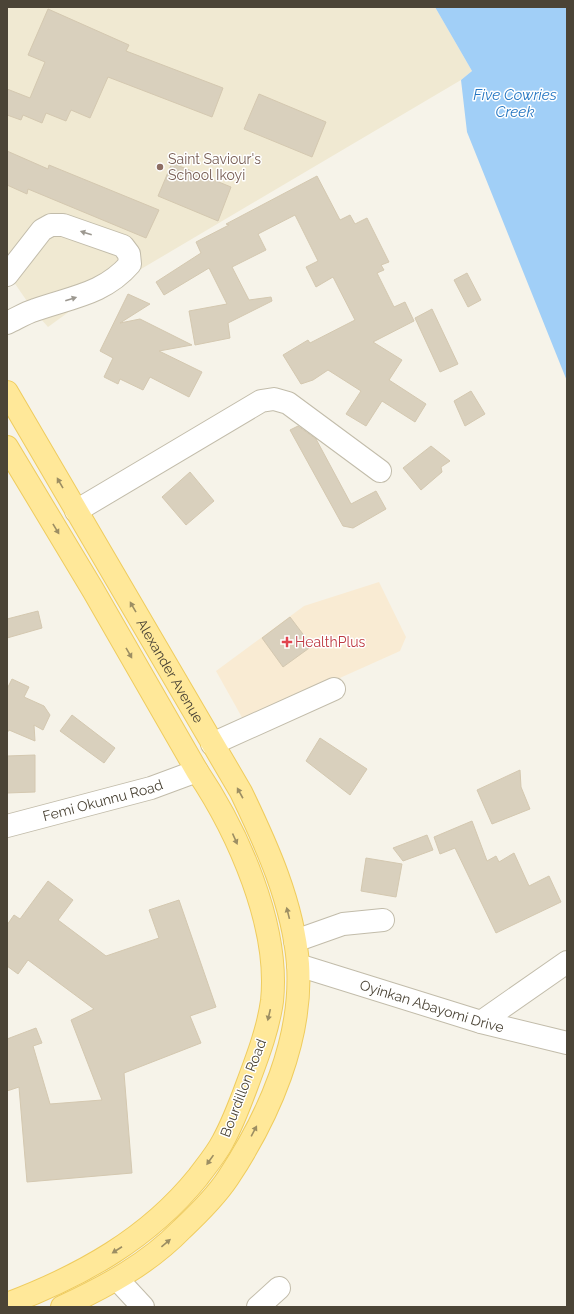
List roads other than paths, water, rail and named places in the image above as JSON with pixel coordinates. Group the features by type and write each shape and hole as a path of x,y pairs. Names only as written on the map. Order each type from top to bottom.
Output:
{"main road":[{"name":"Alexander Avenue","path":"7,392 241,792 265,842 283,895 295,941 298,965"},
{"name":"Alexander Avenue","path":"7,447 93,590 229,825 252,880 266,926 273,976"},
{"path":"93,590 116,578"},
{"name":"Bourdillon Road","path":"62,1307 118,1280 182,1230 227,1178 243,1151 281,1076 292,1041 298,965"},
{"name":"Bourdillon Road","path":"7,1304 58,1283 112,1253 139,1236 183,1195 223,1142 237,1113 258,1058 271,1002 273,976"}],"street":[{"path":"7,275 42,230 51,225 63,225 123,246 129,254 130,264 121,275 102,288 33,310 7,323"},
{"path":"76,511 261,401 274,399 288,403 380,471"},
{"path":"212,744 334,689"},
{"name":"Femi Okunnu Road","path":"7,826 151,788 197,771"},
{"path":"295,941 343,924 383,920"},
{"path":"481,1022 567,962"},
{"name":"Oyinkan Abayomi Drive","path":"298,965 481,1022 567,1043"},
{"path":"118,1280 143,1307"},
{"path":"258,1307 279,1288"}],"water":[{"name":"Five Cowries Creek","path":"435,7 567,7 567,381 467,132 461,80 472,71"}],"place":[{"name":"Saint Saviour's School Ikoyi","path":"160,167"},
{"name":"HealthPlus","path":"287,642"}]}
